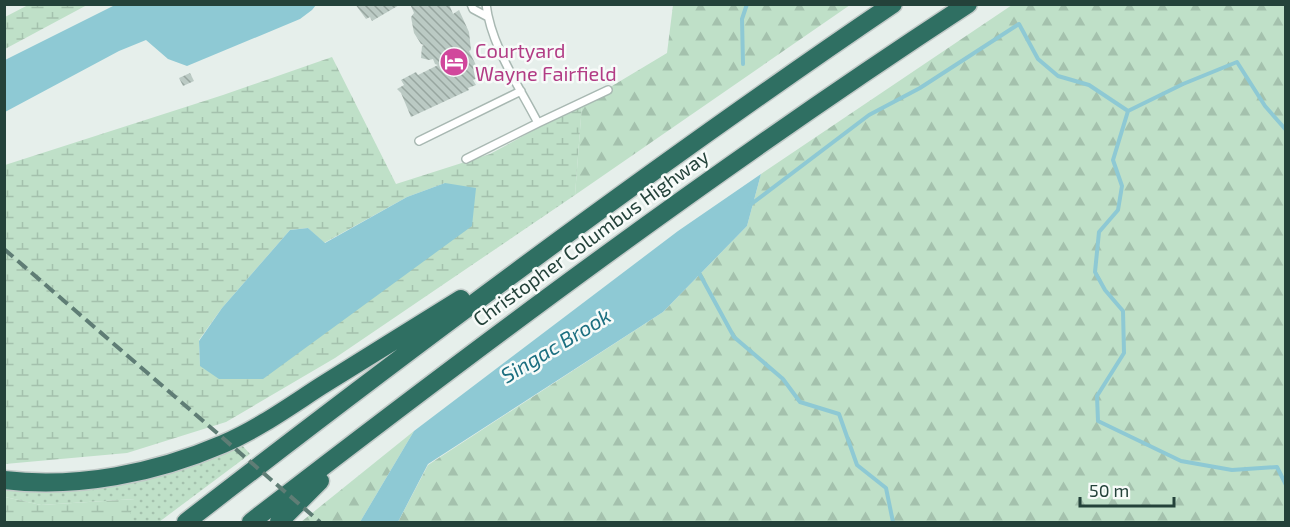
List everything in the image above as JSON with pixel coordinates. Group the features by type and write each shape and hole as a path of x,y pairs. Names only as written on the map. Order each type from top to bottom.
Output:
{"highway":[{"name":"Christopher Columbus Highway","path":"186,522 581,223 893,4"},
{"name":"Christopher Columbus Highway","path":"251,522 368,431 672,206 968,4"},
{"path":"4,480 65,481 115,475 161,466 225,443 287,408 581,223"},
{"path":"279,522 368,431"}],"lane":[{"path":"471,4 473,9 488,17"},
{"path":"486,4 498,47 537,123"},
{"path":"466,159 608,90"},
{"path":"419,141 521,91"}],"green space":[{"path":"30,4 87,5 5,49 5,17"},
{"path":"673,5 850,5 575,195 582,104 667,53"},
{"path":"1012,5 1285,5 1285,522 398,522 428,465 663,312 747,226 761,174"},
{"path":"332,57 396,184 490,154 582,104 575,195 335,358 226,422 127,453 5,464 5,165 223,95","holes":["445,183 200,366 199,340 222,308 290,230 308,228 324,243 407,197"]},
{"path":"414,431 360,522 301,522"},
{"path":"241,444 250,454 159,522 99,522 135,499 41,505 5,497 4,491"},
{"path":"5,497 41,505 136,499 127,522 5,522"}],"water":[{"path":"117,4 316,5 300,19 187,66 168,59 146,40 119,51 5,112 5,60"},
{"path":"761,174 747,226 663,312 428,464 398,522 360,522 414,431 678,231"},
{"path":"445,183 476,188 472,226 263,379 219,379 200,366 199,341 222,308 290,230 308,228 325,243 407,197"}],"building":[{"path":"355,4 401,4 372,21 370,17 366,19"},
{"name":"Courtyard Wayne Fairfield","path":"410,4 449,4 453,14 459,10 469,32 471,50 469,51 476,65 474,66 478,78 473,80 476,85 468,88 469,90 411,117 397,89 404,85 401,80 438,65 433,59 421,58 424,45 414,33 411,17 414,13"},
{"path":"190,73 194,81 183,86 179,78"}],"waterway":[{"name":"Singac Brook","path":"743,64 742,19 747,4"},
{"path":"750,205 869,115 920,88 1019,24 1038,59 1058,76 1089,85 1128,111 1113,160 1122,186 1118,210 1099,232 1095,272 1105,290 1123,311 1124,353 1097,396 1098,421 1181,461 1232,470 1277,467 1286,485"},
{"path":"1128,111 1183,84 1237,62 1265,106 1286,130"},
{"path":"698,271 734,337 783,379 800,402 839,414 857,465 886,488 893,522"}],"railway":[{"path":"4,249 320,522"}],"place":[{"name":"Courtyard Wayne Fairfield","path":"454,62"}]}
